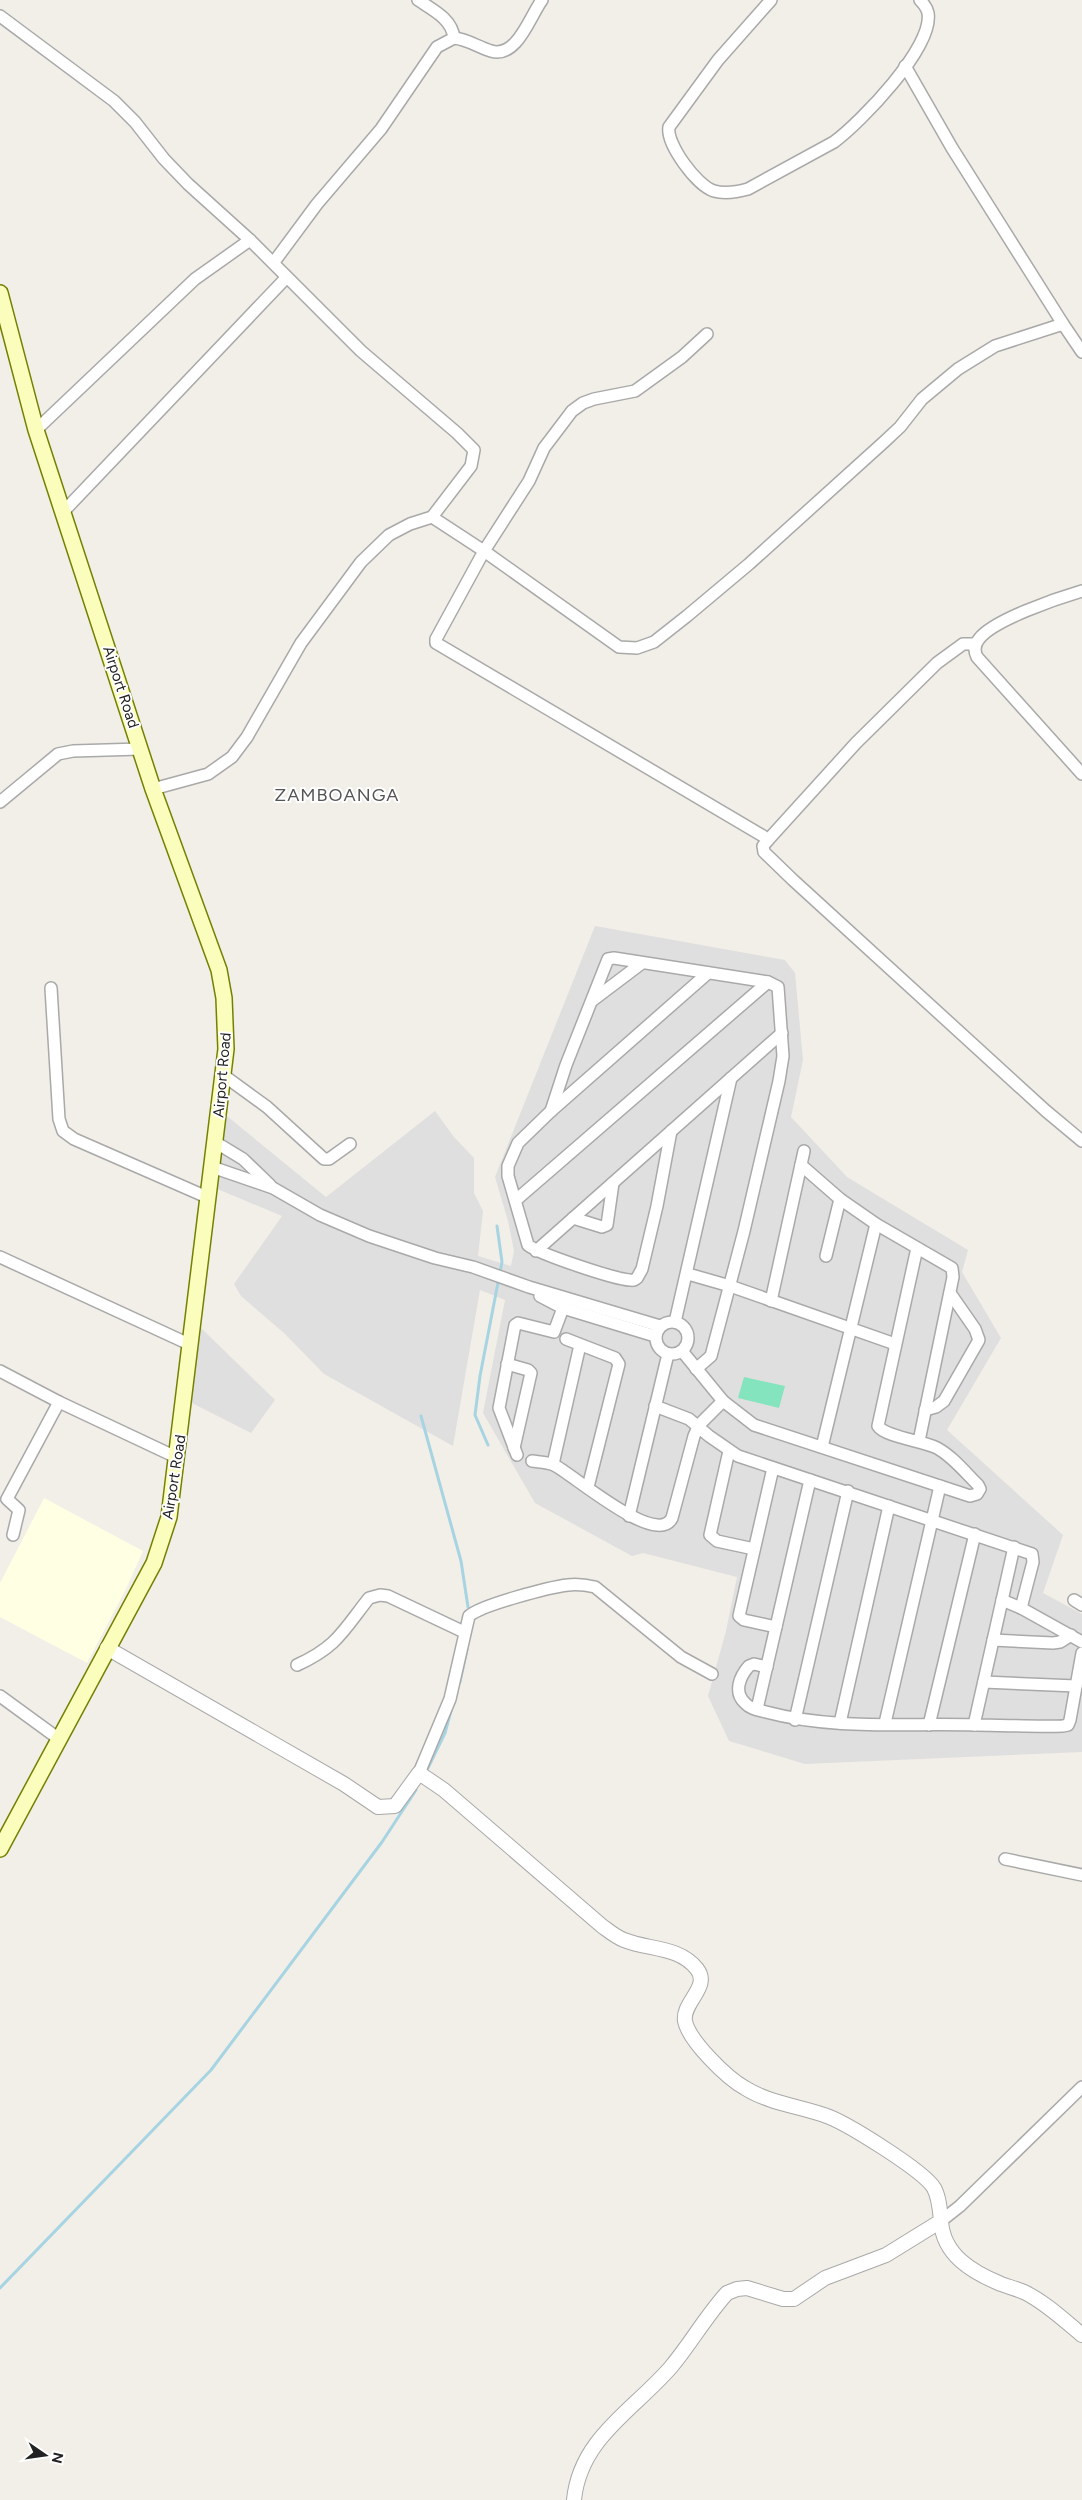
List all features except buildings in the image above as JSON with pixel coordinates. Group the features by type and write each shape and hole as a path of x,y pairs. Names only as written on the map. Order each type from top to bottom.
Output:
{"main road":[{"name":"Airport Road","path":"0,292 36,430 64,511 153,789 219,970 226,1024 223,1075 209,1198 178,1458 169,1517 154,1563 0,1849"}],"street":[{"path":"418,0 449,23 453,30 454,38"},
{"path":"274,262 317,204 381,129 437,47 454,38 495,52 506,50 517,40 542,0"},
{"path":"771,0 718,60 668,127 669,139 674,150 708,188 715,191 737,192 748,189 834,142 865,115 905,66 922,40 927,29 928,12 920,0"},
{"path":"0,16 114,101 135,122 164,159 188,184 274,262 286,278 361,351 471,445 474,456 471,466 432,517 410,524 389,534 361,562 301,644 247,737 228,761 208,774 153,789"},
{"path":"905,66 952,148 1062,324 1082,352"},
{"path":"36,430 195,279 250,240"},
{"path":"64,511 286,278"},
{"path":"432,517 484,551 620,647 644,646 654,642 749,564 900,427 922,399 958,369 995,346 1062,324"},
{"path":"707,334 682,357 635,391 594,399 583,403 572,411 552,436 530,481 484,551 436,639 438,646 621,754 729,814 768,840"},
{"path":"1082,591 1048,602 985,633 976,644 974,650 977,657 1082,774"},
{"path":"976,644 964,644 937,663 843,757 763,846 764,852 1046,1111 1082,1141"},
{"path":"0,802 58,754 73,751 140,749"},
{"path":"551,1111 566,1065 608,959 614,958 768,982 778,987 783,1056 779,1081 730,1286 711,1356 696,1370"},
{"path":"593,1000 642,963"},
{"path":"671,1131 657,1206 642,1269 637,1278 630,1280 536,1251 525,1241 516,1200 508,1176 512,1154 518,1143 551,1111 708,973"},
{"path":"516,1200 768,982"},
{"path":"51,988 59,1119 63,1131 74,1139 209,1198"},
{"path":"536,1251 782,1033"},
{"path":"223,1075 267,1107 324,1159 329,1159 350,1144"},
{"path":"675,1322 688,1274 731,1078"},
{"path":"215,1142 243,1159 273,1188"},
{"path":"771,1301 804,1151"},
{"path":"801,1165 840,1199 876,1224 952,1268 950,1293 919,1441"},
{"path":"212,1167 273,1188 320,1216 369,1236 435,1258 473,1267 609,1318"},
{"path":"573,1218 602,1227 607,1226 613,1183"},
{"path":"826,1256 840,1199"},
{"path":"822,1447 876,1224"},
{"path":"682,1351 723,1401 754,1425 970,1496 977,1494 980,1490 948,1456 937,1448 883,1431 878,1426 917,1248"},
{"path":"0,1257 191,1345"},
{"path":"688,1274 730,1286 895,1344"},
{"path":"529,1287 540,1296 563,1308 658,1331"},
{"path":"925,1410 936,1407 944,1401 979,1340 975,1329 950,1293"},
{"path":"507,1364 528,1370 531,1373 515,1451 499,1408 507,1364 516,1324 554,1332 563,1308"},
{"path":"667,1322 675,1322 683,1326 688,1334 687,1344 682,1351 668,1354 657,1346 658,1331 667,1322"},
{"path":"566,1339 615,1358 619,1364 588,1487"},
{"path":"553,1464 580,1345"},
{"path":"629,1516 668,1354"},
{"path":"0,1371 58,1402 178,1458"},
{"path":"532,1461 553,1464 637,1521 657,1526 669,1524 699,1425 723,1401"},
{"path":"13,1534 19,1510 4,1499 58,1402"},
{"path":"655,1406 683,1416 699,1425 729,1451 773,1468 932,1519 1033,1555 1021,1608"},
{"path":"729,1451 710,1535 717,1540 754,1549"},
{"path":"773,1468 739,1616 744,1620 776,1628"},
{"path":"757,1709 810,1480"},
{"path":"885,1724 940,1486"},
{"path":"795,1720 848,1491"},
{"path":"840,1723 889,1506"},
{"path":"929,1725 975,1534"},
{"path":"974,1725 1014,1547"},
{"path":"107,1648 344,1784 378,1807 395,1806 419,1774 450,1699 462,1655 464,1632 470,1616 481,1608 567,1585 586,1585 601,1592 681,1657 712,1674"},
{"path":"297,1665 323,1652 334,1643 369,1598 374,1595 397,1600 464,1632"},
{"path":"1002,1600 1021,1608 1082,1642"},
{"path":"993,1640 1053,1643 1060,1642 1071,1635"},
{"path":"767,1667 754,1664 748,1666 738,1684 740,1695 744,1702 757,1709 795,1720 929,1725 1066,1726 1070,1720 1082,1652"},
{"path":"984,1682 1076,1686"},
{"path":"0,1696 59,1739"},
{"path":"419,1774 444,1790 602,1926 622,1940 665,1949 690,1963 701,1977 685,2021 692,2036 727,2075 754,2093 776,2102 823,2115 853,2128 931,2184 937,2195 944,2240 950,2250 962,2262 986,2277 1027,2294 1082,2335"},
{"path":"1006,1859 1082,1875"},
{"path":"574,2500 575,2483 581,2468 598,2439 665,2374 727,2293 747,2288 783,2299 794,2299 832,2275 886,2255 941,2221 960,2206 1082,2087"}],"shaded area":[{"path":"595,926 785,960 795,973 803,1060 791,1117 847,1177 968,1250 962,1272 1001,1338 947,1430 1063,1535 1043,1593 1082,1614 1082,1752 805,1764 729,1741 708,1696 726,1631 737,1577 643,1553 632,1556 535,1503 483,1413 505,1300 480,1290 453,1446 324,1374 284,1333 241,1296 234,1284 282,1216 215,1188 222,1112 326,1197 435,1111 454,1137 474,1158 474,1193 483,1211 478,1256 511,1266 514,1251 508,1221 495,1177"},
{"path":"200,1327 275,1400 251,1433 188,1401"},
{"path":"44,1498 143,1551 126,1589 87,1663 0,1617 0,1583"}],"green space":[{"path":"744,1377 785,1386 779,1408 738,1398"}],"waterway":[{"path":"488,1445 475,1415 480,1376 502,1262 497,1226"},
{"path":"421,1416 461,1561 468,1607"},
{"path":"460,1682 467,1649"},
{"path":"426,1772 445,1733 452,1707"},
{"path":"0,2288 211,2070 382,1842 416,1790"}],"district":[{"name":"ZAMBOANGA","path":"337,795"}]}
